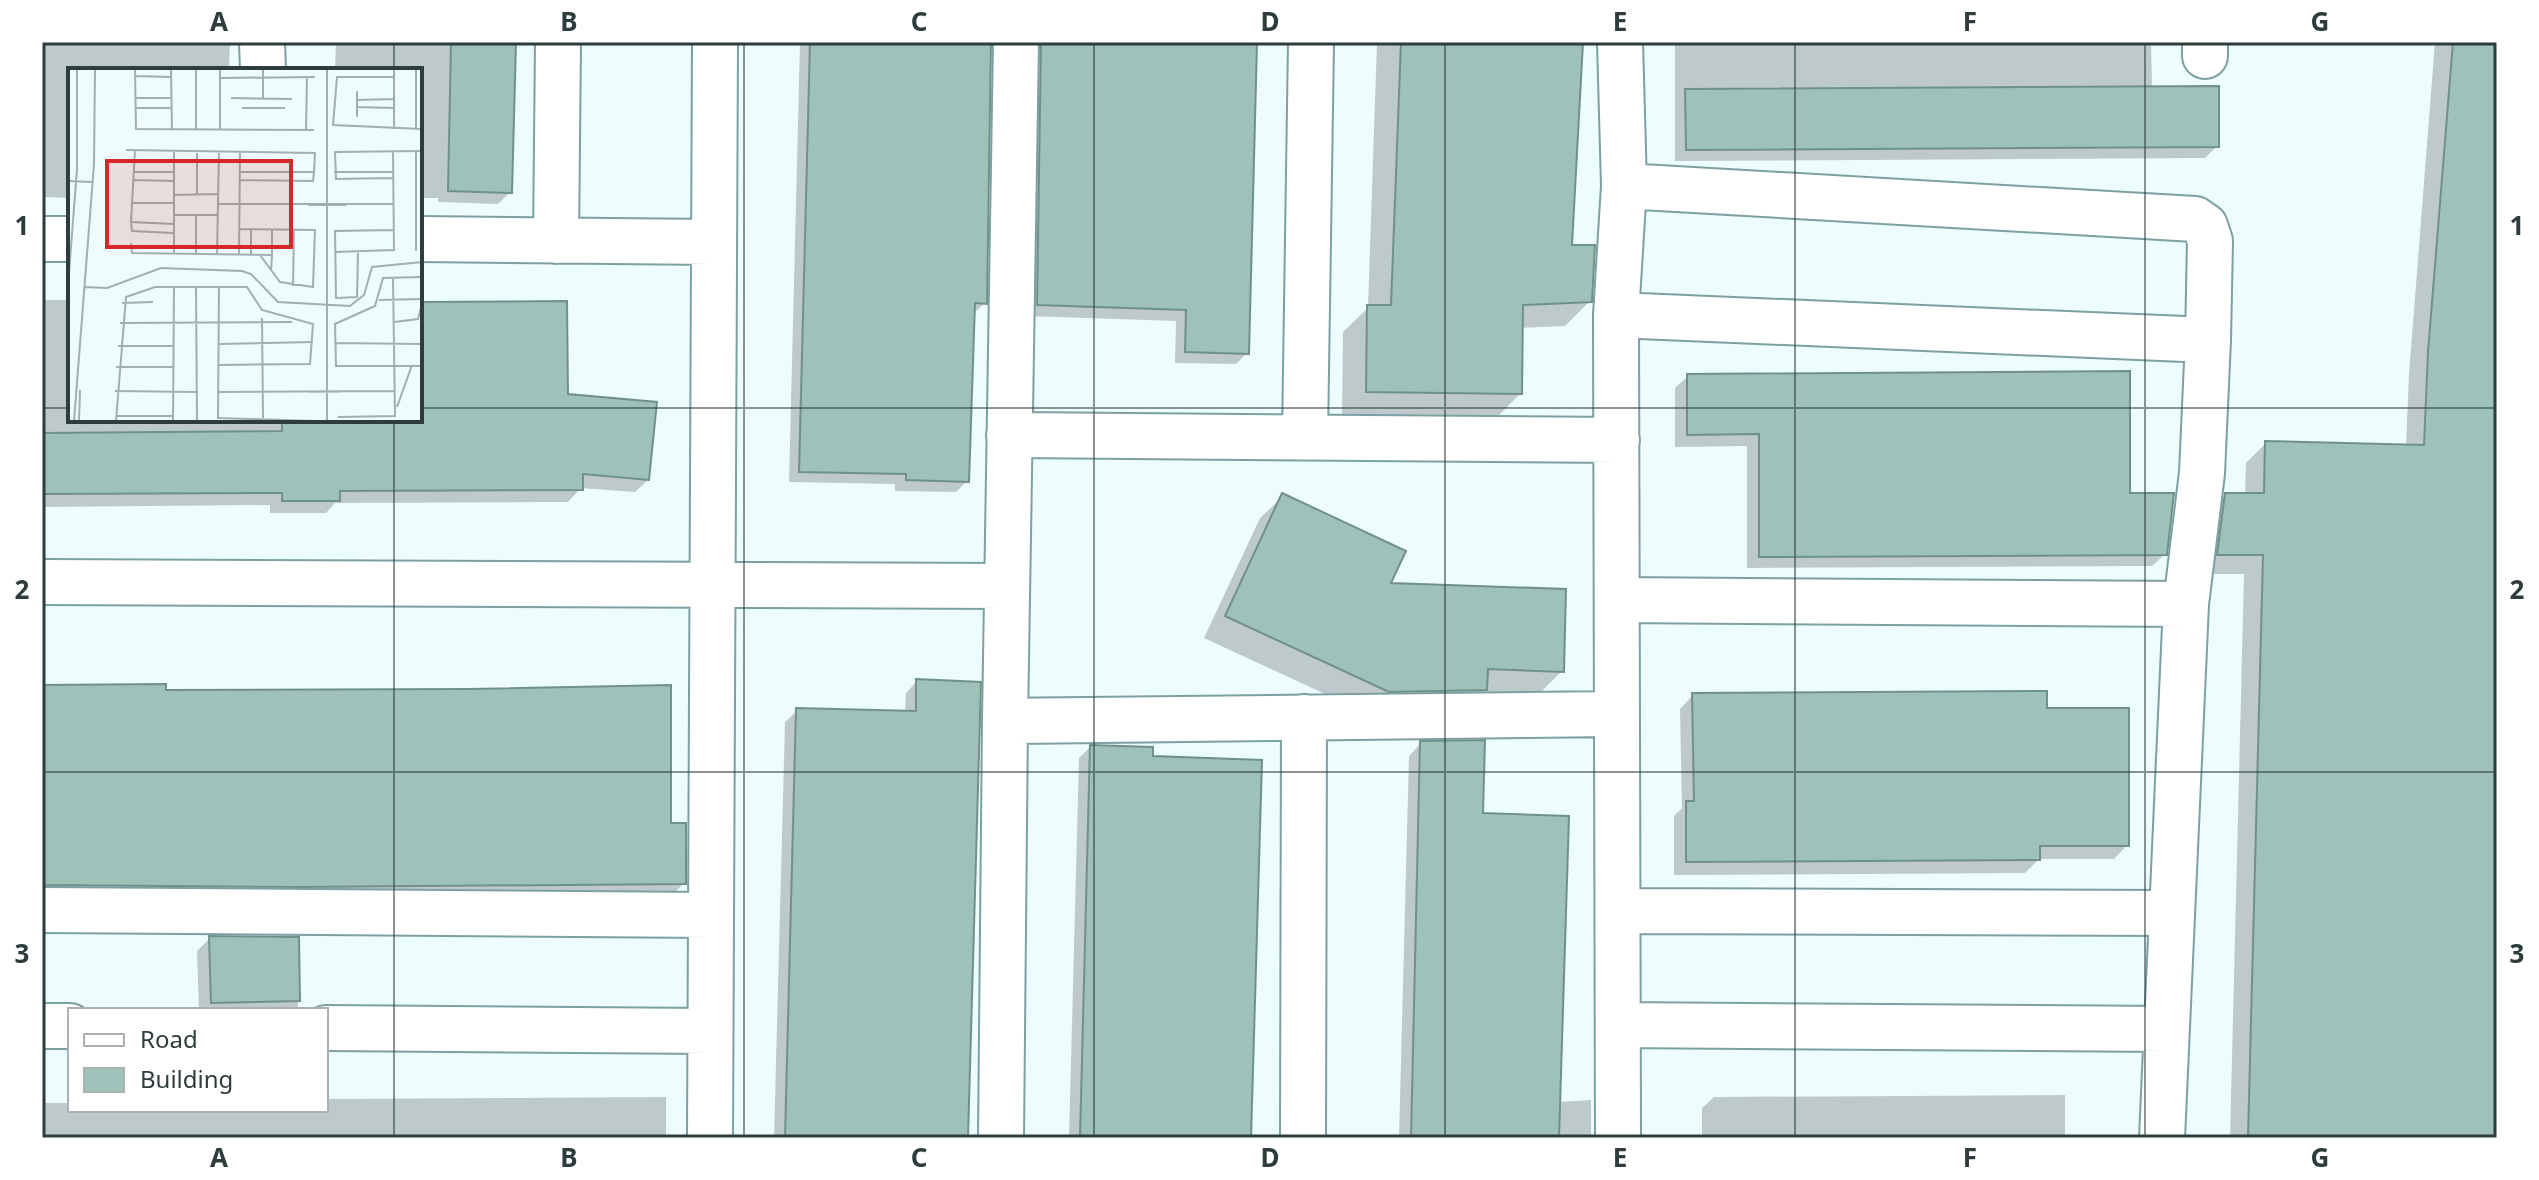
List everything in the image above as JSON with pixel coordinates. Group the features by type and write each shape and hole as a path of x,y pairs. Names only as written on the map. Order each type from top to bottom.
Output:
{"street":[{"path":"262,42 263,68"},
{"path":"556,241 558,42"},
{"path":"710,1138 715,42"},
{"path":"1001,1138 1016,42"},
{"path":"1305,437 1311,42"},
{"path":"1618,1138 1616,315 1624,186 1620,42"},
{"path":"1624,186 2195,219 2205,226 2210,241 2202,473 2186,604 2162,1138"},
{"path":"42,239 68,239"},
{"path":"422,239 714,242"},
{"path":"1616,315 2208,340"},
{"path":"1009,435 1617,440"},
{"path":"42,582 1007,586"},
{"path":"1617,600 2186,604"},
{"path":"1005,721 1617,714"},
{"path":"1303,1138 1304,717"},
{"path":"42,910 710,915"},
{"path":"1618,911 2172,913"},
{"path":"1618,1025 2167,1029"},
{"path":"42,1026 68,1026"},
{"path":"328,1028 710,1031"}],"building":[{"path":"451,42 516,42 512,193 448,191"},
{"path":"810,42 991,42 987,304 975,303 969,482 906,480 906,474 799,472"},
{"path":"1041,42 1257,42 1249,354 1185,352 1186,310 1037,305"},
{"path":"1401,42 1583,42 1572,245 1595,245 1592,302 1523,305 1522,394 1366,392 1367,305 1391,305"},
{"path":"2453,42 2497,42 2497,1138 2248,1138 2263,555 2217,555 2225,493 2264,493 2265,441 2424,445 2428,352"},
{"path":"2219,86 2219,147 1686,150 1685,89"},
{"path":"567,301 568,394 657,402 649,480 583,474 583,490 340,491 340,501 282,501 282,493 42,494 42,433 282,431 282,422 422,422 422,302"},
{"path":"2130,371 2130,493 2174,493 2167,555 1759,557 1759,434 1687,435 1687,374"},
{"path":"1282,493 1406,551 1391,583 1566,589 1564,672 1488,669 1487,690 1389,692 1225,616"},
{"path":"916,679 981,682 968,1138 785,1138 796,708 916,711"},
{"path":"166,684 166,690 671,685 671,823 686,823 686,884 42,885 42,685"},
{"path":"2047,691 2047,708 2129,708 2129,846 2040,846 2040,860 1686,862 1686,801 1694,801 1692,693"},
{"path":"1485,740 1483,813 1569,816 1559,1138 1411,1138 1420,741"},
{"path":"1090,745 1153,747 1153,756 1262,760 1251,1138 1080,1138"},
{"path":"209,936 299,937 300,1001 211,1003"}]}
